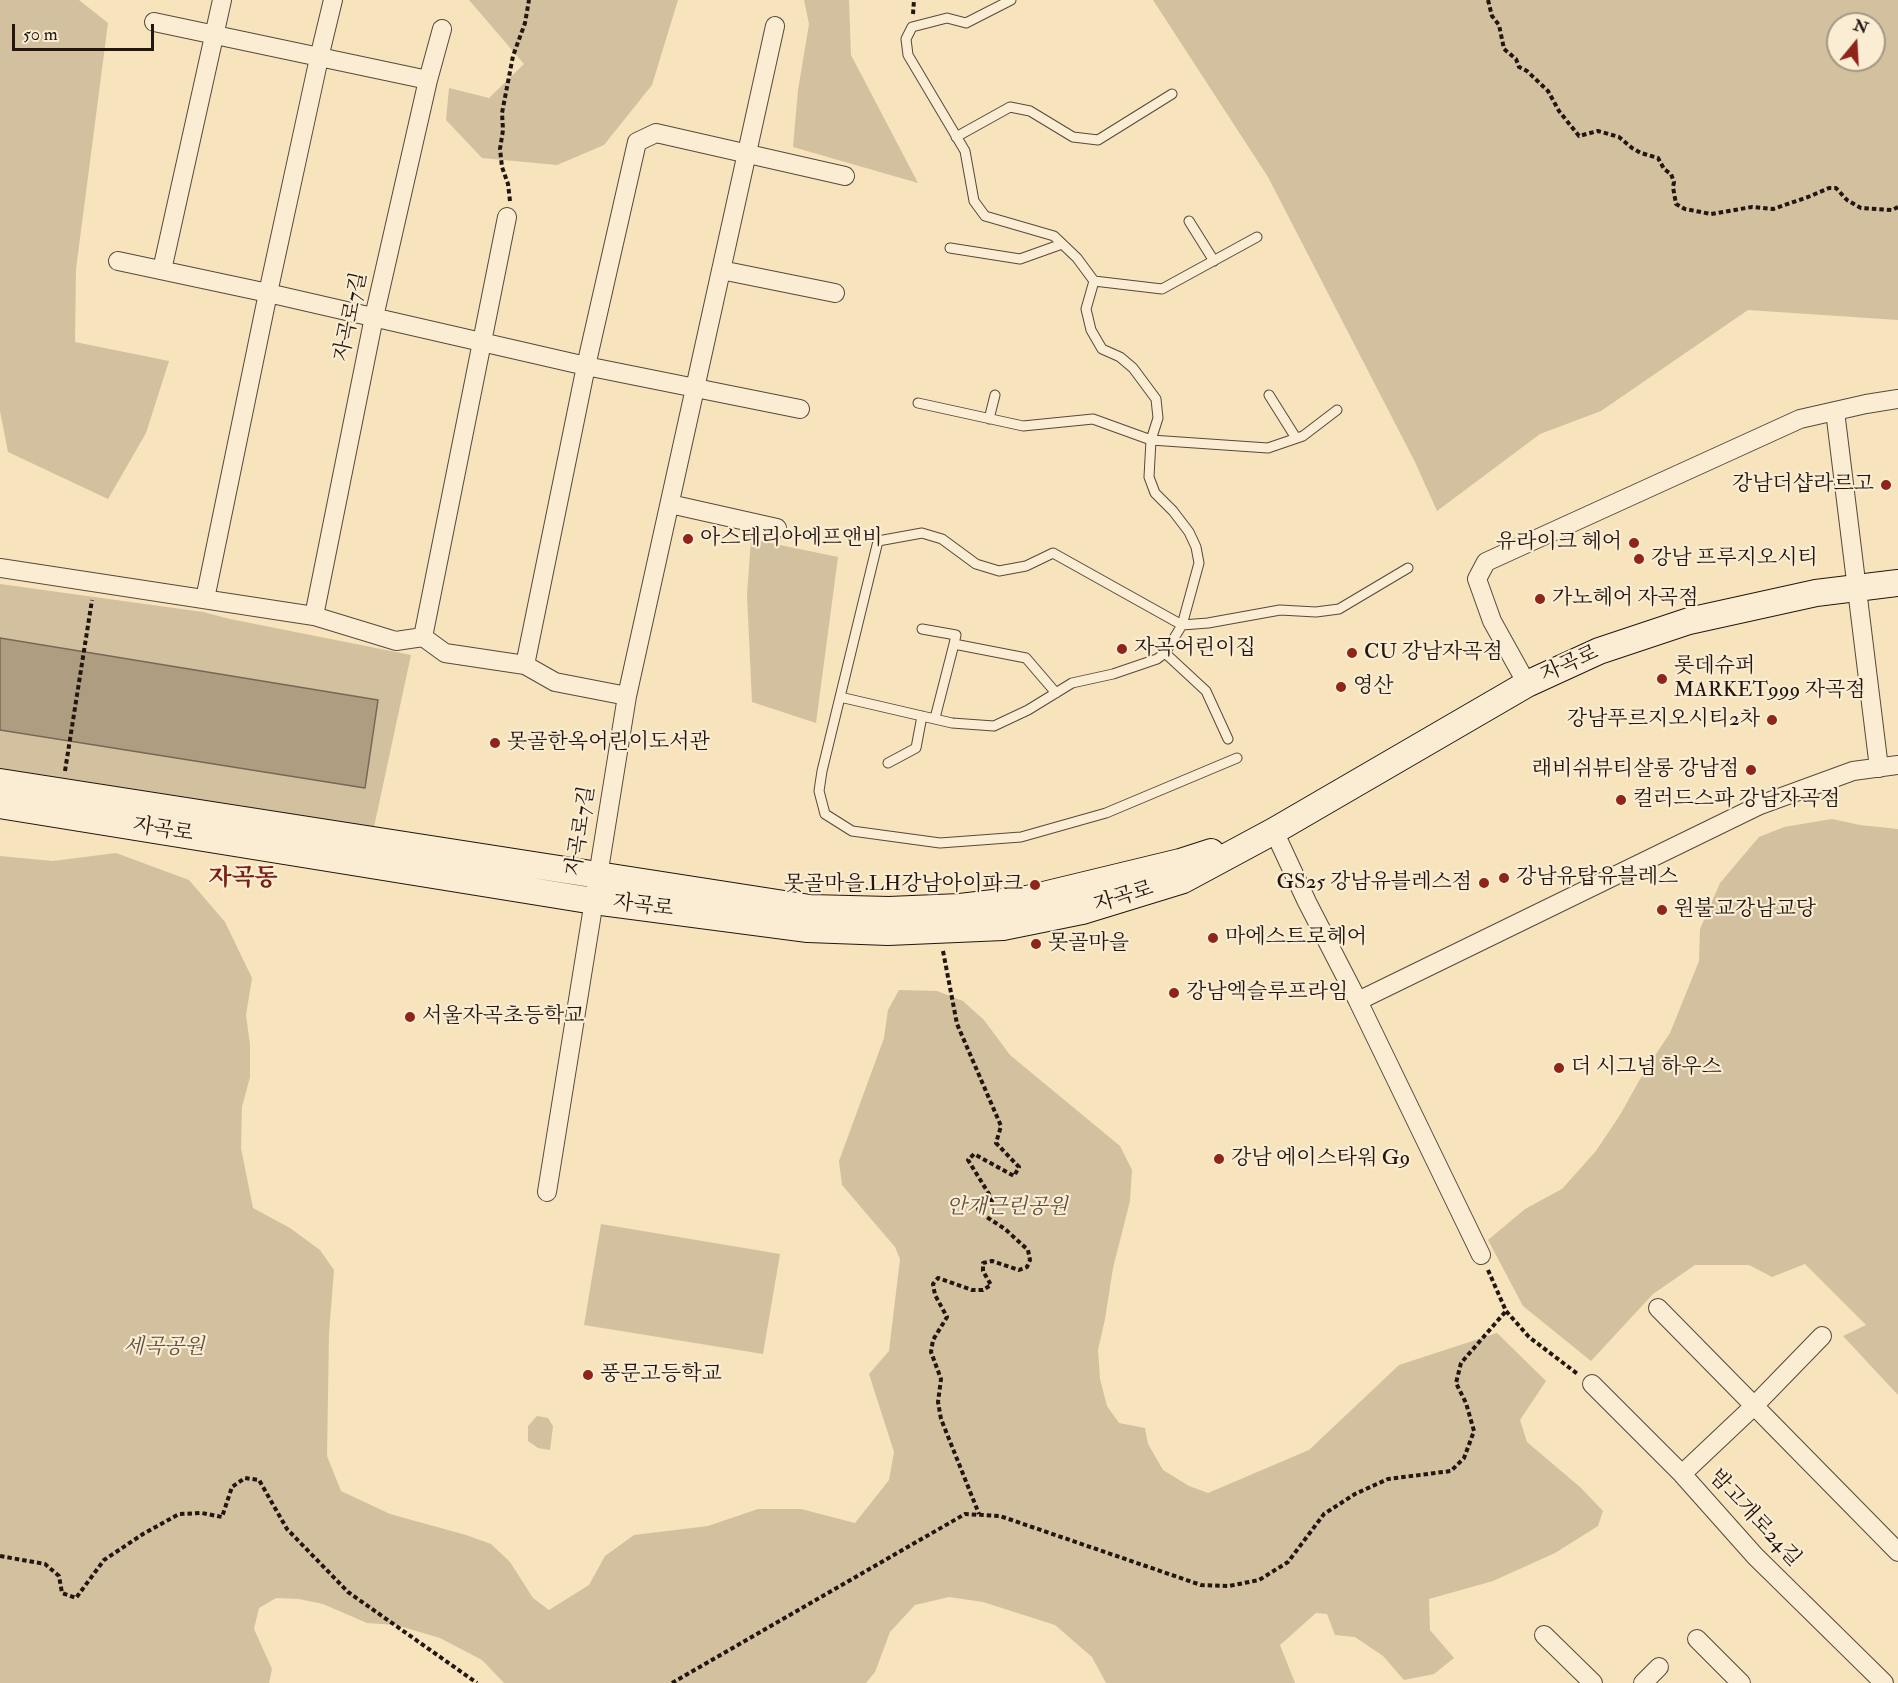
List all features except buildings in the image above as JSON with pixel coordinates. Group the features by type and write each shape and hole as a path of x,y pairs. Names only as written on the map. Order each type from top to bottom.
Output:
{"main road":[{"name":"자곡로","path":"0,805 594,901 808,929 888,932 1003,927 1082,911 1183,880 1274,831 1527,684 1599,651 1689,621 1816,593 1898,583"},
{"name":"자곡로","path":"0,782 810,908 889,910 960,907 1027,899 1180,862 1274,831"}],"street":[{"path":"162,270 222,0"},
{"path":"205,599 268,293 333,0"},
{"path":"154,22 428,81"},
{"name":"자곡로7길","path":"547,1192 627,696 775,26"},
{"name":"자곡로7길","path":"314,616 374,317 442,28"},
{"path":"525,665 586,366 637,142 656,133 845,176"},
{"path":"423,637 507,217"},
{"path":"118,261 586,366 800,409"},
{"path":"721,270 835,293"},
{"path":"1527,684 1492,621 1477,579 1486,562 1800,419 1898,399"},
{"path":"1835,411 1879,768"},
{"path":"670,504 777,528"},
{"path":"0,568 314,616 396,641 423,637 445,653 525,665 555,682 627,696"},
{"path":"1358,1001 1760,805 1853,771 1898,765"},
{"path":"1274,831 1481,1255"},
{"path":"1658,1308 1898,1552"},
{"path":"1682,1474 1754,1406 1822,1335"},
{"name":"밤고개로24길","path":"1592,1384 1682,1474 1755,1556 1884,1683"},
{"path":"1544,1635 1593,1683"},
{"path":"1697,1639 1741,1683"},
{"path":"1643,1683 1659,1667"}],"lane":[{"path":"1011,0 966,23 947,18 912,27 906,39 908,55 964,151 974,201 985,216 1054,236 1077,258 1094,281 1162,290 1257,237"},
{"path":"956,137 1010,107 1030,111 1073,137 1098,140 1172,94"},
{"path":"1189,221 1215,261"},
{"path":"950,248 1020,259 1062,244"},
{"path":"840,697 952,723 994,726 1028,710 1072,683 1113,674 1157,659 1165,653 1182,625 1199,563 1196,547 1184,525 1155,493 1149,477 1152,440 1158,418 1156,399 1134,368 1120,357 1102,349 1090,330 1086,309 1094,281"},
{"path":"989,419 995,395"},
{"path":"1269,395 1296,438"},
{"path":"918,404 1023,426 1093,419 1152,440 1268,448 1303,436 1337,410"},
{"path":"1238,758 1106,813 1021,837 939,843 852,831 825,814 819,791 878,541 922,532 942,539 976,564 999,571 1026,566 1053,553 1182,625 1208,623 1280,610 1316,612 1339,609 1408,568"},
{"path":"922,628 956,635 935,718"},
{"path":"954,644 1026,658 1056,693"},
{"path":"1165,653 1206,691 1228,739"},
{"path":"888,763 916,748 922,716"}],"path":[{"path":"507,217 510,207 508,184 502,167 500,149 502,113 513,56 525,23 528,0"},
{"path":"1488,0 1492,16 1499,26 1504,49 1516,59 1519,67 1527,71 1548,91 1558,111 1579,136 1598,131 1620,137 1641,153 1658,158 1664,169 1671,174 1676,204 1685,209 1711,214 1752,207 1773,209 1829,188 1836,188 1847,200 1861,208 1892,210 1898,207"},
{"path":"65,771 95,582"},
{"path":"939,931 957,1024 1001,1126 996,1143 1019,1167 1014,1176 974,1154 968,1160 992,1202 976,1204 979,1212 1028,1250 1030,1260 1027,1267 1019,1270 992,1261 983,1263 982,1271 991,1285 983,1290 972,1290 938,1278 933,1284 935,1295 947,1317 933,1340 931,1352 941,1379 938,1402 941,1419 979,1514"},
{"path":"1481,1255 1506,1311 1529,1337 1592,1384"},
{"path":"672,1683 966,1514 1000,1516 1010,1519 1201,1585 1229,1586 1259,1580 1288,1562 1324,1514 1355,1494 1388,1479 1451,1472 1464,1458 1474,1431 1466,1403 1456,1383 1461,1363 1506,1311"},
{"path":"0,1556 45,1564 59,1576 62,1593 76,1598 104,1560 143,1534 179,1514 202,1513 222,1517 232,1487 245,1478 259,1480 287,1529 348,1592 477,1683"}],"green space":[{"path":"0,0 79,0 108,23 76,269 75,342 169,361 146,433 108,499 8,452 0,411"},
{"path":"469,0 678,0 652,85 604,145 557,165 482,158 446,120 449,88 489,98 524,64"},
{"path":"804,0 849,0 851,55 918,183 793,147 798,90 809,24"},
{"path":"1153,0 1898,0 1898,320 1748,310 1601,411 1540,434 1437,511 1415,462 1268,177"},
{"path":"751,539 838,557 816,723 752,702 747,595"},
{"path":"0,584 203,612 411,655 374,827 0,772"},
{"path":"1832,819 1898,829 1898,1395 1843,1336 1866,1325 1805,1264 1772,1277 1749,1265 1695,1265 1653,1294 1591,1361 1523,1306 1488,1240 1525,1209 1562,1189 1596,1151 1620,1115 1644,1072 1670,1033 1699,961 1700,929 1720,883 1759,837 1784,827"},
{"name":"세곡공원","path":"116,853 189,880 225,922 252,978 246,1015 250,1045 250,1077 242,1107 241,1148 253,1208 290,1228 320,1250 334,1270 329,1333 327,1456 341,1491 390,1514 491,1544 510,1562 533,1598 549,1610 589,1585 605,1556 634,1535 708,1526 758,1509 801,1509 855,1523 889,1480 894,1452 869,1374 889,1351 900,1259 895,1247 842,1185 839,1161 884,1038 888,1010 899,990 937,991 963,1001 984,1020 1010,1055 1120,1146 1132,1170 1130,1201 1113,1268 1098,1350 1100,1379 1107,1406 1119,1423 1145,1428 1148,1444 1163,1470 1189,1486 1208,1493 1309,1450 1399,1365 1497,1333 1546,1381 1520,1420 1527,1442 1580,1487 1603,1511 1598,1526 1555,1553 1493,1581 1429,1599 1430,1630 1454,1658 1434,1674 1404,1680 1383,1656 1355,1637 1335,1635 1327,1614 1316,1613 1280,1645 1295,1683 1106,1683 1092,1657 1055,1625 983,1602 949,1597 915,1605 890,1632 875,1672 866,1683 504,1683 482,1660 440,1638 396,1625 367,1623 323,1604 299,1599 276,1598 259,1608 254,1629 272,1669 269,1683 0,1683 0,856 53,861"},
{"path":"601,1224 780,1254 763,1354 584,1325"},
{"path":"537,1416 548,1418 553,1426 550,1450 538,1448 528,1441 528,1426"}],"shaded area":[{"path":"0,638 378,700 365,788 0,730"}],"place":[{"name":"강남더샵라르고","path":"1886,485"},
{"name":"아스테리아에프앤비","path":"688,539"},
{"name":"유라이크 헤어","path":"1634,543"},
{"name":"강남 프루지오시티","path":"1639,559"},
{"name":"가노헤어 자곡점","path":"1540,599"},
{"name":"자곡어린이집","path":"1122,649"},
{"name":"CU 강남자곡점","path":"1352,653"},
{"name":"롯데슈퍼 MARKET999 자곡점","path":"1662,679"},
{"name":"영산","path":"1341,687"},
{"name":"강남푸르지오시티2차","path":"1772,720"},
{"name":"못골한옥어린이도서관","path":"495,743"},
{"name":"래비쉬뷰티살롱 강남점","path":"1751,770"},
{"name":"컬러드스파 강남자곡점","path":"1621,800"},
{"name":"강남유탑유블레스","path":"1504,878"},
{"name":"GS25 강남유블레스점","path":"1484,883"},
{"name":"못골마을.LH강남아이파크","path":"1035,885"},
{"name":"원불교강남교당","path":"1662,910"},
{"name":"마에스트로헤어","path":"1213,938"},
{"name":"못골마을","path":"1036,944"},
{"name":"강남엑슬루프라임","path":"1174,993"},
{"name":"서울자곡초등학교","path":"410,1017"},
{"name":"더 시그넘 하우스","path":"1559,1068"},
{"name":"강남 에이스타워 G9","path":"1219,1159"},
{"name":"풍문고등학교","path":"588,1375"}],"district":[{"name":"자곡동","path":"243,880"}],"park label":[{"name":"안개근린공원","path":"1007,1208"}]}
